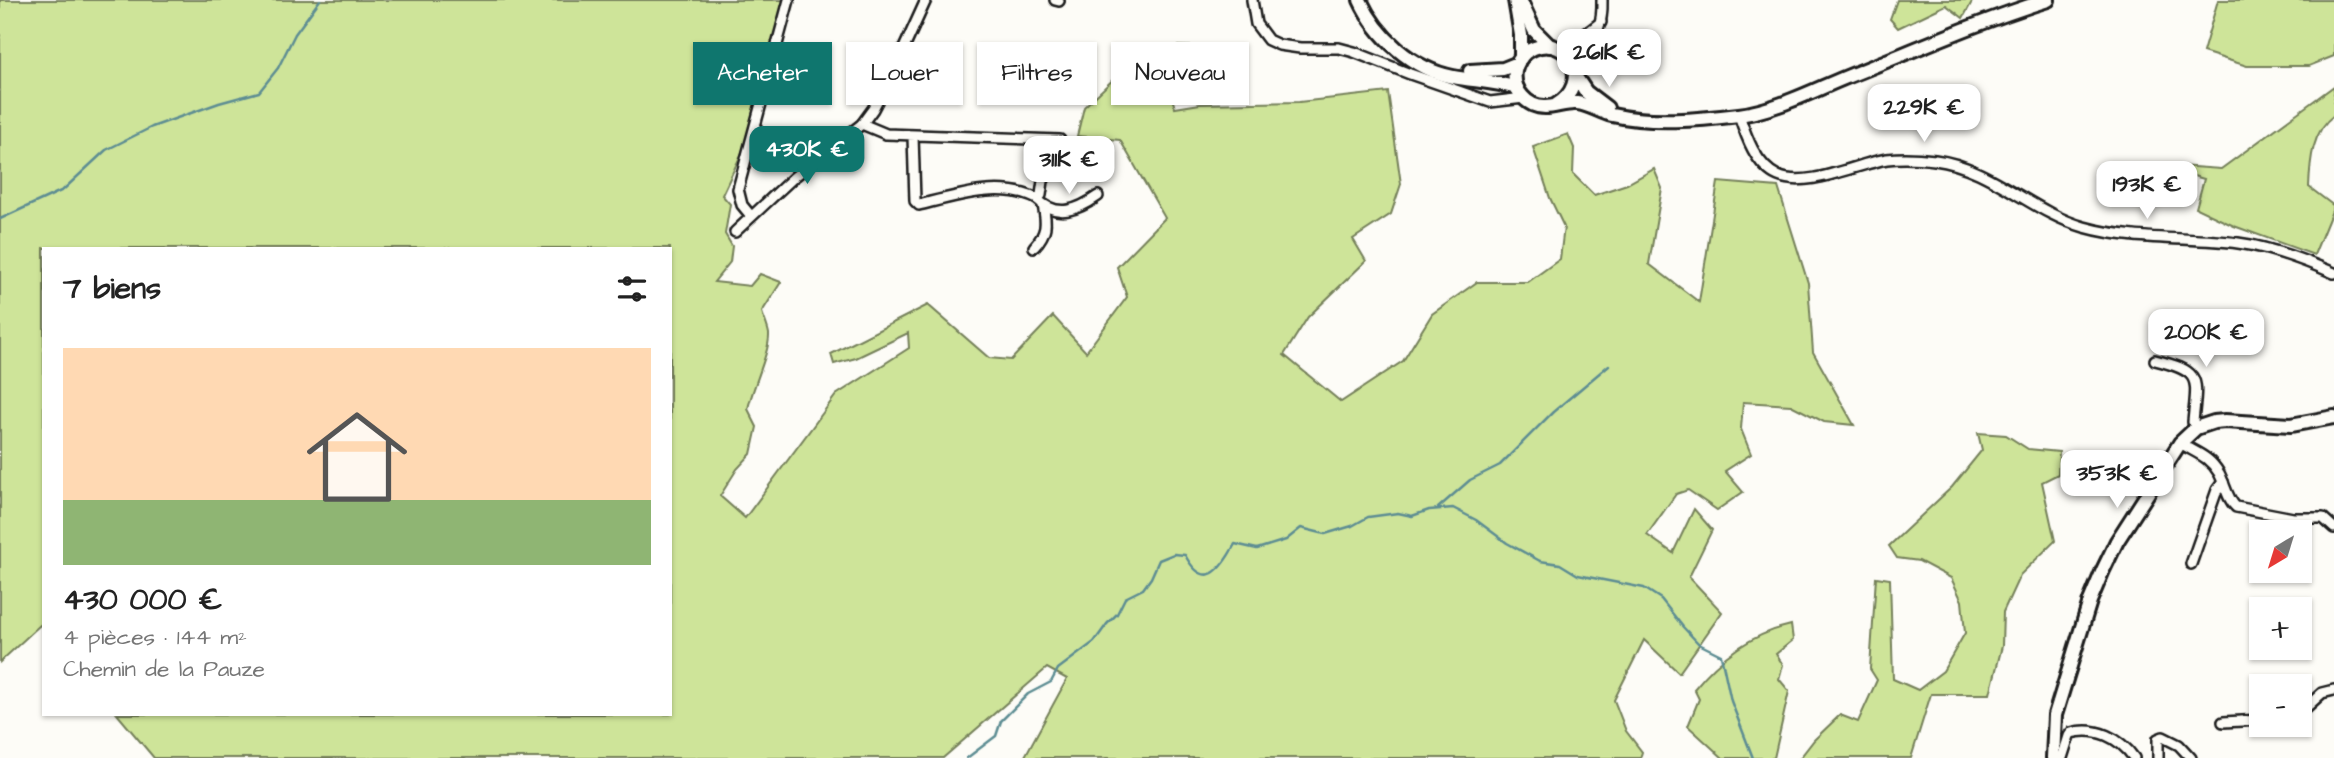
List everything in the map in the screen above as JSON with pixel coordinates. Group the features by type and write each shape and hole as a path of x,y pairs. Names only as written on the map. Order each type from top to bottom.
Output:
{"street":[{"path":"751,216 742,205 738,189 789,0"},
{"path":"735,232 794,177 862,124 878,99 926,0"},
{"path":"1252,0 1256,24 1268,40 1279,45 1339,48 1494,102 1520,93"},
{"path":"1360,0 1371,20 1389,42 1409,58 1433,70 1453,77 1495,81 1539,106 1575,103 1626,117 1665,120 1739,115 1797,97 1974,26 2048,0"},
{"path":"1518,0 1521,34 1519,60 1515,71 1520,93"},
{"path":"1518,0 1534,30 1569,58 1586,92 1601,104 1626,117"},
{"path":"1556,105 1573,91 1580,56 1596,37 1602,20 1602,0"},
{"path":"1433,70 1503,69 1538,47 1554,47 1579,39 1602,20"},
{"path":"1739,115 1759,158 1769,170 1785,178 1814,178 1898,158 1937,160 1964,166 2049,212 2081,226 2109,233 2252,246 2334,273"},
{"path":"862,124 886,134 1060,140 1059,152 1043,181 1040,202 1046,220 1043,237 1034,247"},
{"path":"913,136 915,201 919,205 977,192 1028,195 1059,211 1071,211 1098,196"},
{"path":"2155,359 2192,374 2197,382 2193,422 2196,428"},
{"path":"2053,758 2055,715 2086,614 2103,570 2117,541 2180,443 2203,424 2225,421 2291,425 2334,417"},
{"path":"2180,443 2207,457 2236,508 2293,518 2323,517 2334,528"},
{"path":"2191,564 2217,490 2223,482"},
{"path":"2312,702 2322,693 2334,690"},
{"path":"2223,722 2249,721"},
{"path":"2062,758 2071,733 2078,731 2113,737 2125,746 2134,758"},
{"path":"2158,758 2157,741 2163,737 2179,745 2191,758"}],"green space":[{"path":"0,0 789,0 779,42 693,42 693,105 763,105 722,195 730,204 725,234 732,246 730,262 714,282 750,286 760,274 781,282 762,312 769,342 748,409 757,427 751,454 737,469 720,496 745,518 836,395 909,348 908,333 856,358 834,364 831,354 928,305 989,358 1011,360 1053,316 1086,352 1127,297 1117,267 1165,218 1120,140 1077,136 1084,107 1097,105 1097,95 1111,82 1111,105 1174,105 1175,108 1299,102 1388,92 1401,184 1391,214 1353,239 1366,261 1308,317 1284,355 1341,402 1403,361 1432,314 1477,282 1528,282 1560,259 1564,227 1550,198 1533,147 1568,134 1574,148 1573,174 1594,195 1627,184 1654,169 1662,188 1649,264 1699,302 1718,182 1778,187 1808,283 1813,352 1854,425 1824,422 1791,405 1743,402 1741,429 1751,454 1725,471 1743,492 1717,510 1688,490 1676,494 1647,535 1673,553 1694,509 1712,530 1689,577 1722,612 1679,673 1644,640 1614,700 1626,731 1642,752 1640,758 1024,758 1067,679 1047,668 943,758 154,758 119,716 672,716 672,247 42,247 42,626 40,625 0,662"},
{"path":"1897,0 1973,0 1963,18 1946,5 1898,28 1890,19"},
{"path":"2218,0 2334,0 2334,56 2309,66 2247,66 2203,52"},
{"path":"2334,86 2334,115 2321,129 2317,138 2309,187 2334,206 2314,255 2234,226 2196,208 2204,179 2151,164 2221,169"},
{"path":"1978,433 2006,435 2028,449 2059,452 2058,474 2042,482 2055,541 2020,575 2003,612 2002,646 1990,694 1931,694 1911,758 1800,758 1840,715 1858,722 1877,680 1870,669 1876,577 1890,579 1893,679 1918,690 1943,671 1965,633 1962,601 1951,578 1919,561 1897,558 1889,546 1952,487 1982,450"},
{"path":"1791,625 1793,640 1776,654 1783,665 1779,679 1789,691 1774,758 1723,758 1688,726 1699,699 1694,689 1714,667 1737,649 1763,634"}],"waterway":[{"path":"0,219 63,190 106,150 152,127 259,92 278,68 295,34 320,0"},
{"path":"1438,508 1470,480 1500,465 1553,412 1609,365"},
{"path":"967,758 996,736 1001,721 1028,694 1051,682 1058,669 1094,642 1117,614 1125,598 1143,589 1159,560 1174,554 1185,555 1199,573 1206,575 1218,569 1235,544 1257,549 1286,540 1301,528 1325,534 1352,526 1368,517 1398,513 1412,516 1429,510 1453,508 1540,561 1560,564 1578,575 1644,588 1661,599 1699,644 1721,655 1731,701 1753,758"}]}
